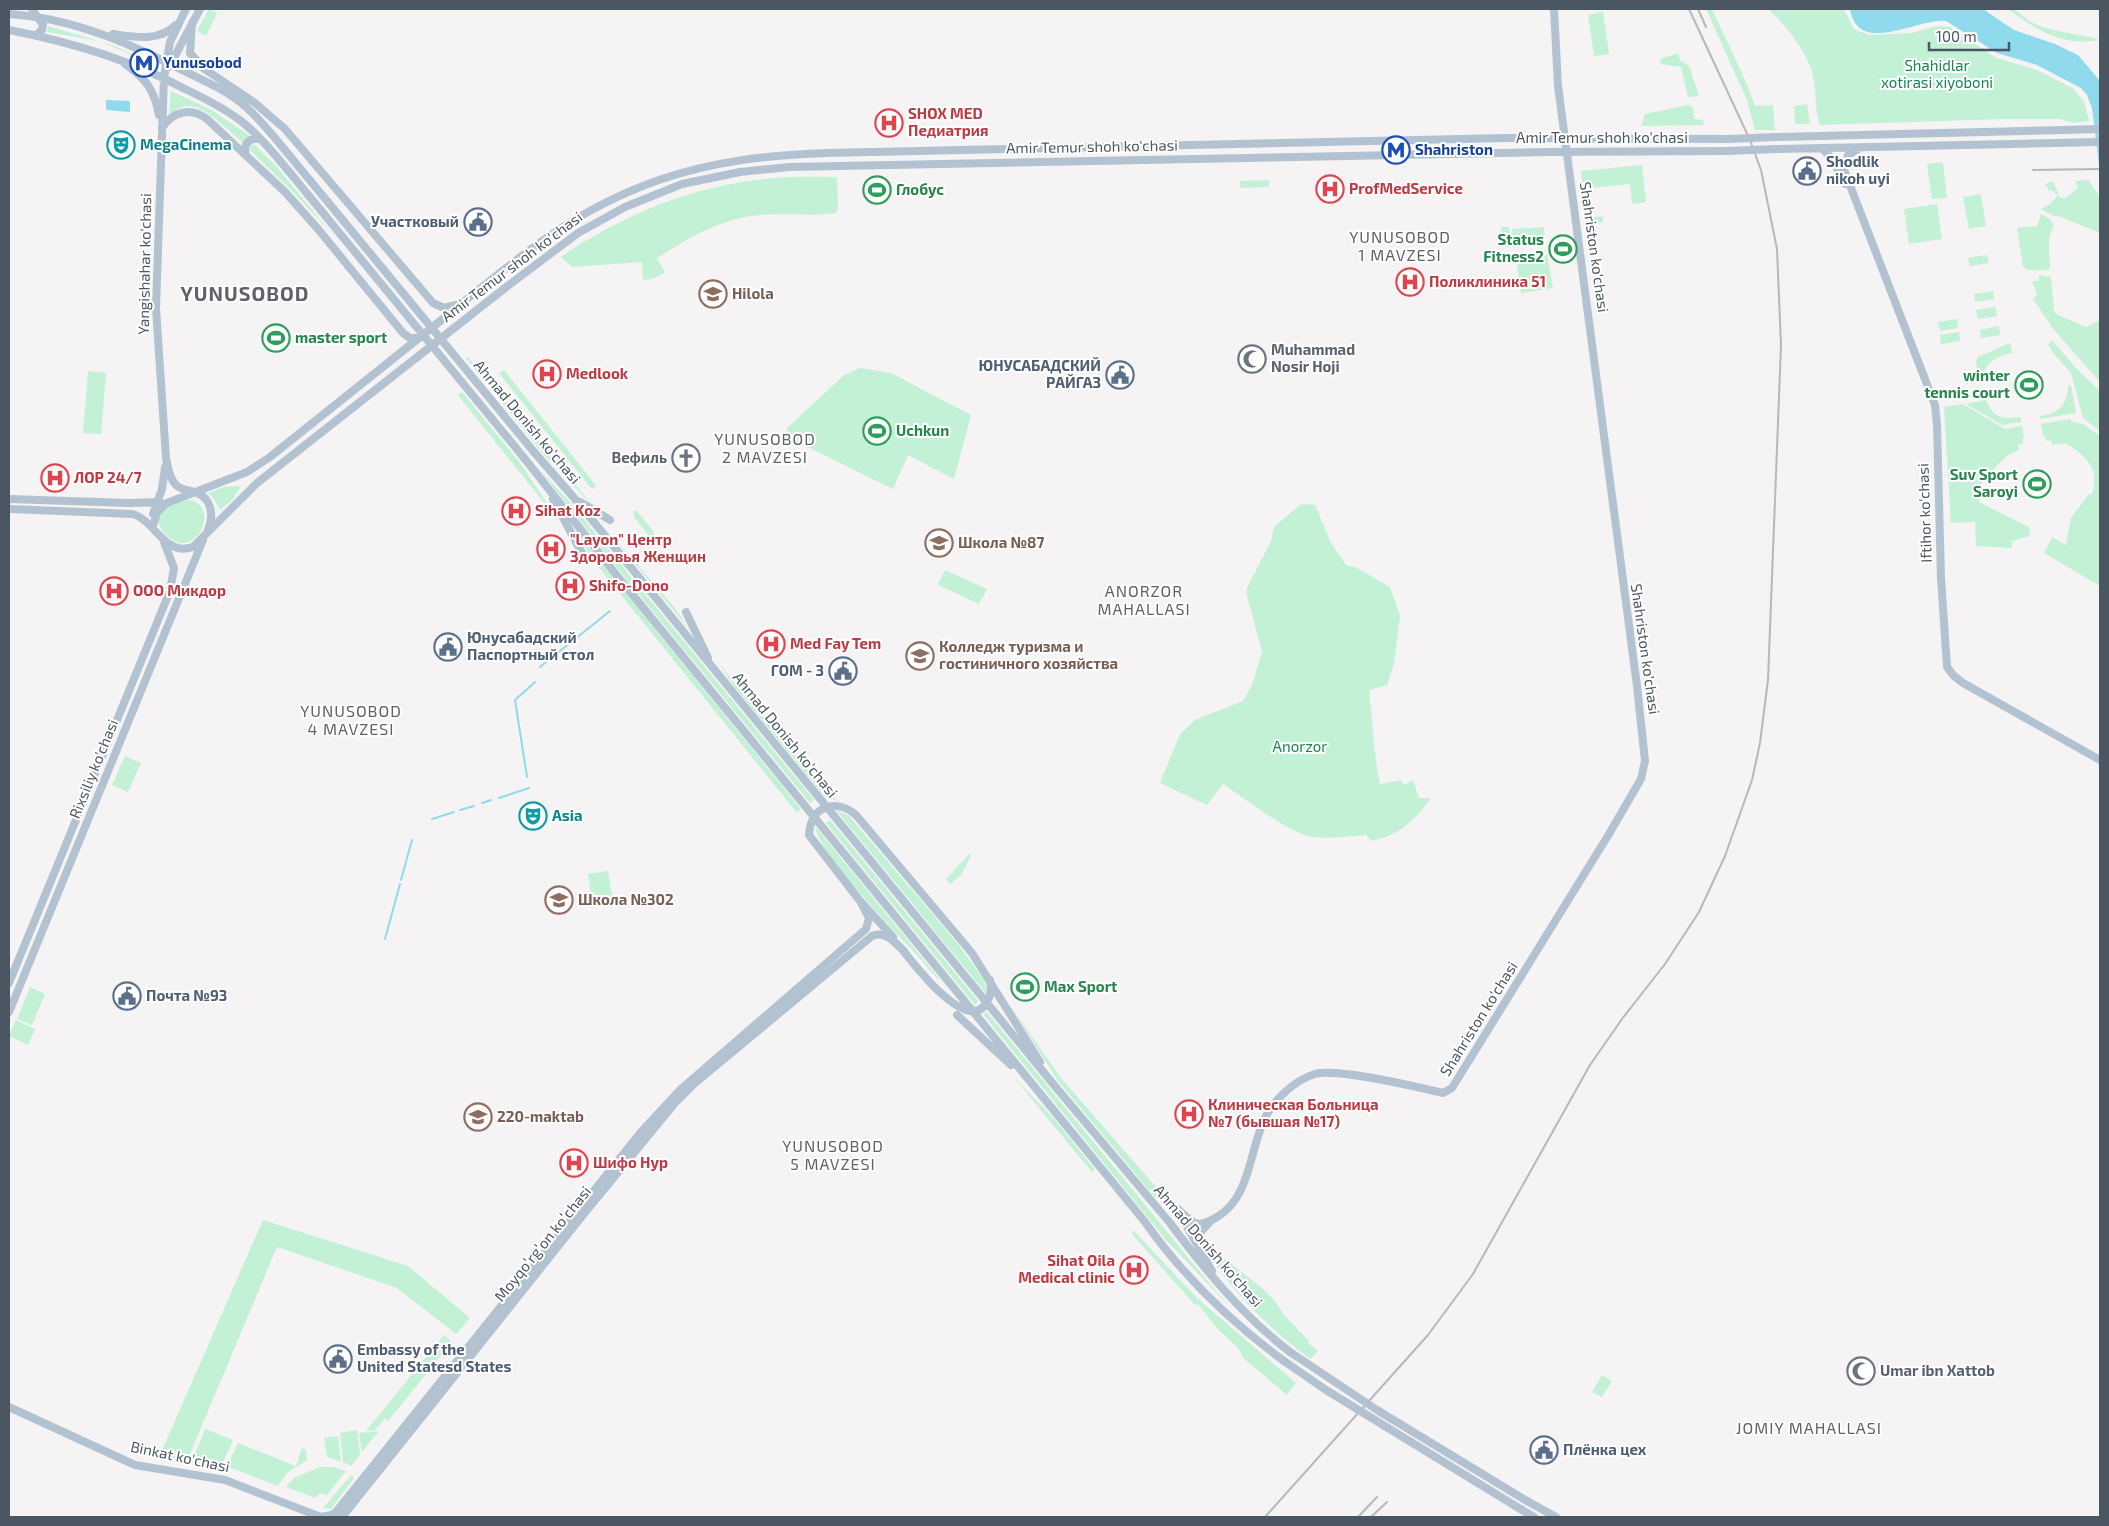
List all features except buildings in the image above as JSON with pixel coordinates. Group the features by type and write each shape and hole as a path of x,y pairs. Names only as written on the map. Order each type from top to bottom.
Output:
{"main road":[{"path":"32,9 40,18 43,28 36,35"},
{"path":"162,129 164,77 177,24 186,9"},
{"path":"168,63 200,9"},
{"name":"Shahriston ko'chasi","path":"1211,1221 1225,1210 1239,1192 1248,1173 1262,1125 1272,1107 1284,1093 1299,1082 1316,1074 1332,1074 1443,1093 1455,1085 1639,784 1645,764 1637,686 1557,72 1554,9"},
{"name":"Ahmad Donish ko'chasi","path":"9,14 40,18 102,33 215,86 240,102 257,118 575,499 1054,1085 1220,1284 1262,1328 1290,1352 1377,1410 1527,1502 1556,1517"},
{"path":"192,23 190,50 200,66 240,102 285,129"},
{"path":"102,33 152,37 164,33 177,24"},
{"name":"Ahmad Donish ko'chasi","path":"9,30 88,48 115,57 164,77 224,110 247,126 291,174 544,482 814,817 1145,1222 1163,1247 1188,1275 1243,1328 1284,1361 1333,1394 1534,1517"},
{"path":"115,57 134,71 152,89 157,102 162,129"},
{"path":"200,66 254,103 285,129 433,303 444,308 463,302"},
{"path":"162,129 176,115 185,112 194,112 212,123 286,192 403,333 410,338 418,338"},
{"name":"Yangishahar ko'chasi","path":"162,129 156,308 166,458 169,474 175,484 181,489 194,492"},
{"name":"Amir Temur shoh ko'chasi","path":"9,499 129,504 157,502 172,500 246,472 258,465 507,266 545,238 585,213 660,179 722,163 759,157 803,154 934,150 1565,137 1727,139 2100,129"},
{"path":"1504,138 1505,152"},
{"path":"246,155 245,147 248,142 260,139"},
{"name":"Amir Temur shoh ko'chasi","path":"9,509 133,514 145,520 171,546 184,549 195,546 257,484 552,252 608,215 665,190 702,179 759,169 803,167 1505,152 1727,151 2100,142"},
{"name":"Iftihor ko'chasi","path":"1822,148 1832,159 1852,194"},
{"name":"Iftihor ko'chasi","path":"1860,148 1849,153 1844,163 1844,170 1936,410 1941,587 1947,667 1962,683 2100,760"},
{"path":"934,150 931,157 934,164"},
{"path":"803,154 806,160 803,167"},
{"path":"347,395 346,404 350,407 355,407"},
{"name":"Yangishahar ko'chasi","path":"157,502 163,487 166,458"},
{"path":"544,482 583,555"},
{"path":"194,492 202,496 210,508 211,520 204,536"},
{"path":"575,499 610,520"},
{"name":"Amir Temur shoh ko'chasi","path":"154,524 155,515 159,509 172,500"},
{"path":"157,502 153,514 154,524 161,538"},
{"name":"Rixsiliy ko'chasi","path":"9,1012 204,536"},
{"name":"Rixsiliy ko'chasi","path":"9,983 170,591 174,576 172,560 161,538"},
{"path":"686,612 715,670"},
{"path":"152,634 158,634 163,639"},
{"path":"904,951 860,902 809,835 810,826 818,812 827,807 840,806 855,814 972,953 1054,1085"},
{"name":"Moyqoʻrgʻon koʻchasi","path":"338,1516 661,1109 681,1089 866,929 869,918 860,902"},
{"name":"Moyqoʻrgʻon koʻchasi","path":"338,1516 680,1098 872,936 880,934 886,936 904,951"},
{"path":"26,942 36,946"},
{"name":"Ahmad Donish ko'chasi","path":"904,951 935,989 958,1006 974,1012"},
{"path":"974,1012 979,1011 987,1003 991,991 990,980"},
{"path":"957,1015 1029,1081"},
{"path":"1211,1221 1202,1224 1194,1223 1178,1210 1220,1284"},
{"path":"1194,1240 1211,1221"},
{"name":"Binkat ko'chasi","path":"9,1407 132,1463 225,1480 321,1517"},
{"path":"321,1517 338,1516"}],"green space":[{"path":"209,9 217,13 206,36 197,31"},
{"path":"1706,9 1712,9 1755,106 1773,105 1775,130 1755,130 1747,100"},
{"name":"Shahidlar xotirasi xiyoboni","path":"1768,9 1844,9 1854,29 1869,35 1911,33 1937,26 1950,27 1996,58 2037,70 2074,89 2084,102 2089,121 2073,123 2060,119 2004,119 1820,125 1814,81 1807,58 1795,39"},
{"path":"2008,9 2017,12 2039,26 2100,40 2087,42 2062,39 2029,24"},
{"path":"1603,12 1609,54 1594,56 1588,15"},
{"path":"48,26 98,41 47,32"},
{"path":"100,41 112,45 149,62"},
{"path":"1678,53 1680,60 1689,66 1699,96 1688,97 1681,67 1661,64 1660,59"},
{"path":"171,91 212,110 250,136 243,143 208,113 198,108 188,106 178,108 169,116"},
{"path":"1807,104 1810,124 1795,124 1794,106"},
{"path":"1688,105 1693,107 1694,119 1703,120 1704,125 1641,126 1645,114"},
{"path":"251,145 255,145 276,166 332,234 250,150"},
{"path":"1943,162 1947,198 1932,199 1927,164"},
{"path":"1642,165 1646,202 1632,204 1630,184 1583,189 1581,171"},
{"path":"837,177 838,208 836,213 817,215 759,215 718,225 705,230 657,258 665,272 655,278 643,280 642,262 572,267 561,257 608,228 658,205 684,196 737,183 765,179"},
{"path":"1269,180 1269,187 1240,188 1240,181"},
{"path":"2089,180 2100,198 2100,233 2059,216 2054,216 2041,209 2050,204 2058,195 2051,190 2049,191 2045,184 2053,181 2060,198 2066,198 2078,188 2075,181"},
{"path":"1981,194 1986,226 1969,229 1963,197"},
{"path":"1937,204 1942,239 1909,244 1904,209"},
{"path":"2041,214 2050,219 2054,226 2049,241 2050,268 2047,270 2027,270 2023,267 2017,228 2037,226"},
{"path":"1603,216 1603,222 1591,224 1595,252 1591,253 1587,218"},
{"path":"1501,227 1509,227 1511,247 1502,247"},
{"path":"1544,227 1545,244 1513,246 1512,229"},
{"path":"1547,255 1553,288 1521,293 1516,260"},
{"path":"1987,255 1989,263 1970,266 1968,258"},
{"path":"2039,275 2051,277 2056,314 2086,327 2100,320 2100,382 2054,330 2033,299 2037,294 2032,281 2039,281"},
{"path":"1993,291 1994,299 1975,302 1974,294"},
{"path":"1995,307 1997,316 1978,319 1976,310"},
{"path":"1957,319 1958,328 1940,331 1938,322"},
{"path":"1999,326 2000,335 1981,338 1980,330"},
{"path":"1959,332 1960,341 1941,344 1940,335"},
{"path":"2052,340 2077,369 2100,391 2100,431 2083,418 2071,373 2053,353 2048,344"},
{"path":"2010,343 2012,353 1992,361 1986,369 1983,380 1979,381 1976,361 1978,357"},
{"path":"468,357 596,509 543,454 466,358"},
{"name":"Uchkun","path":"860,368 891,373 971,415 954,479 908,455 893,489 789,438 787,428 844,375"},
{"path":"504,370 595,484 595,489 590,487 499,373"},
{"path":"88,371 106,373 101,434 83,433"},
{"path":"2071,385 2076,413 2040,419 2040,416 2052,413 2061,407 2068,392 2068,386"},
{"path":"462,392 520,463 561,524 458,395"},
{"path":"1986,400 1995,414 2004,418 2020,417 2022,422 2002,425 1966,404"},
{"path":"1963,404 2005,429 2022,426 2024,438 2022,439 2023,444 2018,445 2019,450 2000,462 1976,492 1981,496 1979,502 2029,527 2030,536 2012,541 2012,548 1976,546 1975,522 1951,523 1944,407"},
{"path":"2070,419 2073,422 2083,424 2100,436 2100,586 2044,553 2052,537 2066,545 2071,518 2089,494 2091,495 2094,486 2093,471 2090,464 2079,452 2065,443 2052,445 2051,440 2046,441 2045,436 2043,436 2041,424"},
{"path":"538,468 568,500 814,800 810,803 622,574"},
{"path":"239,486 240,488 233,499 220,510 208,493 224,487"},
{"path":"190,500 199,505 204,513 204,522 201,531 195,538 186,542 177,542 167,536 161,529 159,515 173,504"},
{"name":"Anorzor","path":"1301,504 1315,505 1331,543 1346,565 1357,568 1390,587 1400,616 1394,664 1387,685 1369,690 1374,748 1380,784 1401,780 1404,785 1413,780 1419,798 1431,798 1406,826 1391,835 1372,841 1366,835 1323,838 1300,833 1277,821 1223,784 1207,805 1160,783 1180,734 1195,720 1243,701 1252,685 1262,652 1247,596 1247,588 1271,541 1274,527"},
{"path":"633,511 637,511 654,532 653,541 634,517"},
{"path":"608,531 675,608 689,629"},
{"path":"576,533 801,809 797,813 593,560"},
{"path":"945,570 987,589 979,604 938,585"},
{"path":"717,661 783,742 838,801 824,796 734,686"},
{"path":"125,756 141,763 128,792 112,785"},
{"path":"836,810 849,816 958,944 985,982 987,995"},
{"path":"830,820 978,1001 975,1005 826,823"},
{"path":"815,826 941,981 859,893 829,854 819,838"},
{"path":"969,854 971,856 961,875 950,884 946,879"},
{"path":"608,871 613,903 593,906 588,874"},
{"path":"30,987 45,994 32,1025 17,1019"},
{"path":"1009,1004 1061,1078 1168,1201 1164,1205 1153,1195 1058,1081"},
{"path":"986,1011 1230,1307 1166,1240 983,1014"},
{"path":"16,1020 35,1029 28,1045 9,1036"},
{"path":"1011,1074 1056,1121 1095,1170 1092,1172"},
{"path":"263,1220 408,1266 470,1318 456,1334 397,1288 277,1247 187,1461 160,1455"},
{"path":"1133,1230 1198,1299 1296,1383 1287,1395 1242,1357 1240,1350 1217,1328 1197,1303 1195,1305 1132,1234"},
{"path":"1201,1240 1262,1288 1273,1299 1285,1316 1309,1341 1308,1343 1318,1351 1311,1359 1264,1321 1235,1290 1211,1258"},
{"path":"444,1335 452,1342 388,1421 385,1418 375,1430 366,1431"},
{"path":"1602,1375 1612,1381 1602,1397 1592,1392"},
{"path":"205,1429 233,1440 221,1467 192,1462"},
{"path":"357,1430 360,1455 351,1466 343,1462 340,1433"},
{"path":"379,1431 362,1452 359,1433"},
{"path":"338,1436 341,1462 327,1457 324,1438"},
{"path":"238,1443 296,1466 302,1448 306,1450 307,1460 287,1473 278,1486 234,1469 226,1468"},
{"path":"320,1467 333,1467 346,1471 327,1495 320,1493 315,1498 286,1487 294,1478"},
{"path":"351,1475 354,1478 331,1509 323,1508"}],"water":[{"path":"1850,9 1983,9 2014,30 2055,44 2078,55 2100,81 2100,173 2092,108 2087,95 2081,88 2037,65 1997,53 1946,21 1876,33 1864,31 1855,23"},
{"path":"106,100 130,101 130,112 106,110"}],"waterway":[{"path":"540,667 610,611"},
{"path":"527,777 515,700 535,682"},
{"path":"499,798 529,788"},
{"path":"482,803 491,800"},
{"path":"460,810 474,806"},
{"path":"432,819 454,812"},
{"path":"401,880 412,840"},
{"path":"385,939 400,884"}],"railway":[{"path":"1265,1517 1428,1335 1473,1274 1590,1065 1622,1019 1665,964 1699,912 1725,856 1752,780 1760,743 1768,680 1781,345 1777,249 1761,170 1750,140 1689,9"},
{"path":"1698,9 1706,27"},
{"path":"2033,170 2100,169"},
{"path":"1358,1517 1377,1497"},
{"path":"1371,1517 1387,1502"}],"place":[{"name":"Yunusobod","path":"144,63"},
{"name":"SHOX MED Педиатрия","path":"889,123"},
{"name":"MegaCinema","path":"121,145"},
{"name":"Shahriston","path":"1396,150"},
{"name":"Shodlik nikoh uyi","path":"1807,171"},
{"name":"ProfMedService","path":"1330,189"},
{"name":"Глобус","path":"877,190"},
{"name":"Участковый","path":"478,222"},
{"name":"Status Fitness2","path":"1563,249"},
{"name":"Поликлиника 51","path":"1410,282"},
{"name":"Hilola","path":"713,294"},
{"name":"master sport","path":"276,338"},
{"name":"Muhammad Nosir Hoji","path":"1252,359"},
{"name":"Medlook","path":"547,374"},
{"name":"ЮНУСАБАДСКИЙ РАЙГАЗ","path":"1120,375"},
{"name":"winter tennis court","path":"2029,385"},
{"name":"Uchkun","path":"877,431"},
{"name":"Вефиль","path":"686,458"},
{"name":"ЛОР 24/7","path":"55,478"},
{"name":"Suv Sport Saroyi","path":"2037,484"},
{"name":"Sihat Koz","path":"516,511"},
{"name":"Школа №87","path":"939,543"},
{"name":"\"Layon\" Центр Здоровья Женщин","path":"551,549"},
{"name":"Shifo-Dono","path":"570,586"},
{"name":"ООО Микдор","path":"114,591"},
{"name":"Med Fay Tem","path":"771,644"},
{"name":"Юнусабадский Паспортный стол","path":"448,647"},
{"name":"Колледж туризма и гостиничного хозяйства","path":"920,656"},
{"name":"ГОМ - 3","path":"843,671"},
{"name":"Asia","path":"533,816"},
{"name":"Школа №302","path":"559,900"},
{"name":"Max Sport","path":"1025,987"},
{"name":"Почта №93","path":"127,996"},
{"name":"Клиническая Больница №7 (бывшая №17)","path":"1189,1114"},
{"name":"220-maktab","path":"478,1117"},
{"name":"Шифо Нур","path":"574,1163"},
{"name":"Sihat Oila Medical clinic","path":"1134,1270"},
{"name":"Embassy of the United Statesd States","path":"338,1359"},
{"name":"Umar ibn Xattob","path":"1861,1371"},
{"name":"Плёнка цех","path":"1544,1450"}],"district":[{"name":"YUNUSOBOD 1 MAVZESI","path":"1400,246"},
{"name":"YUNUSOBOD","path":"245,294"},
{"name":"YUNUSOBOD 2 MAVZESI","path":"765,448"},
{"name":"ANORZOR MAHALLASI","path":"1144,600"},
{"name":"YUNUSOBOD 4 MAVZESI","path":"351,720"},
{"name":"YUNUSOBOD 5 MAVZESI","path":"833,1155"},
{"name":"JOMIY MAHALLASI","path":"1809,1428"}]}
